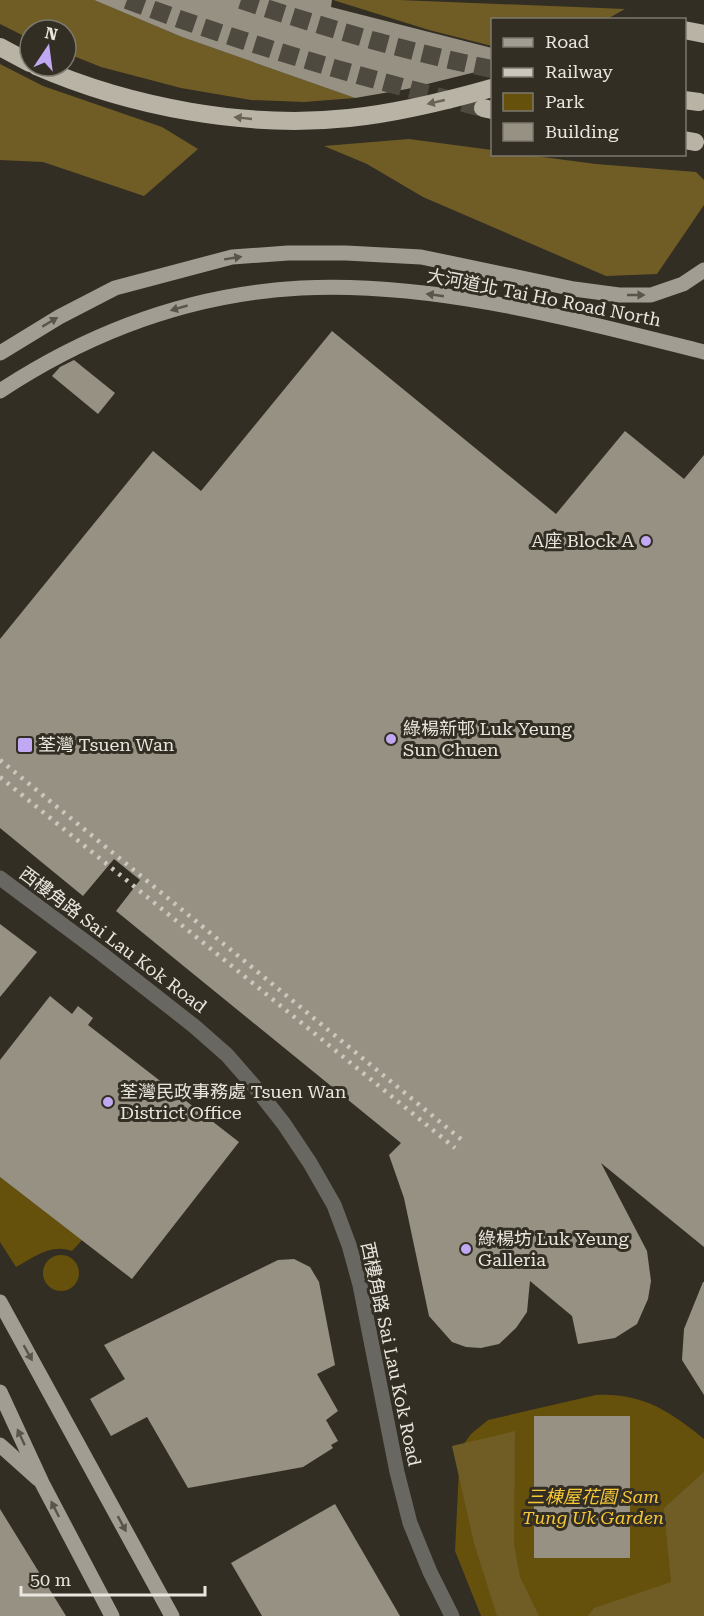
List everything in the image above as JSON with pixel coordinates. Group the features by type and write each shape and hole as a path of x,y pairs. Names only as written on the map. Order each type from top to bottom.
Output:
{"highway":[{"path":"686,30 704,34"},
{"path":"0,47 18,57"},
{"path":"68,78 101,90 188,111 284,120 347,118 380,114 491,88"}],"main road":[{"name":"大河道北 Tai Ho Road North","path":"0,352 59,317 115,288 232,257 300,253 421,257 574,289 619,295 651,295 683,284 704,270"},
{"name":"大河道北 Tai Ho Road North","path":"0,391 45,363 113,329 163,312 228,296 303,288 345,288 432,294 581,322 704,352"},
{"path":"0,1302 172,1616"},
{"path":"0,1392 42,1483 112,1616"},
{"path":"0,1445 42,1483"}],"street":[{"name":"西樓角路 Sai Lau Kok Road","path":"0,878 194,1026 226,1055 263,1096 310,1163 334,1206 349,1245 360,1285 396,1472 410,1523 430,1572 452,1616"}],"green space":[{"path":"0,1177 82,1240 72,1251 50,1250 16,1267 0,1242"},
{"path":"61,1255 74,1260 79,1273 74,1286 61,1291 48,1286 43,1273 48,1260"},
{"name":"三棟屋花園 Sam Tung Uk Garden","path":"596,1395 613,1395 642,1401 667,1412 704,1439 704,1616 481,1616 455,1551 460,1449 471,1434 488,1420"}],"shaded area":[{"path":"0,0 94,0 182,37 355,98 304,102 251,100 181,88 101,67 78,58 78,18 18,18 18,33 0,24"},
{"path":"333,0 399,0 625,9 609,18 491,18 491,46 429,30"},
{"path":"0,64 18,73 18,78 27,78 43,86 162,127 198,149 144,196 43,162 0,160"},
{"path":"409,139 491,150 491,156 535,156 596,164 696,172 704,180 704,205 657,274 606,276 423,197 367,164 324,146"},
{"path":"515,1431 514,1544 520,1577 539,1616 497,1616 474,1543 452,1446"},
{"path":"704,1472 704,1616 588,1616 594,1608 671,1582 664,1508"}],"building":[{"path":"94,0 332,0 331,7 491,48 491,68 407,89 355,98 182,37"},
{"name":"綠楊新邨 Luk Yeung Sun Chuen","path":"332,331 556,514 625,431 684,479 704,455 704,1247 601,1163 647,1251 651,1281 648,1299 637,1324 615,1338 578,1344 572,1316 530,1281 527,1312 516,1328 499,1344 481,1348 466,1347 452,1342 429,1316 404,1198 389,1155 401,1143 116,911 140,880 114,859 83,896 0,828 0,639 153,451 201,491"},
{"path":"74,360 115,393 98,414 52,376 60,367"},
{"path":"0,924 37,952 0,997"},
{"path":"50,996 72,1014 78,1006 93,1018 88,1025 239,1142 132,1279 0,1177 0,1060"},
{"path":"294,1259 310,1267 319,1282 335,1365 317,1374 338,1411 326,1420 338,1441 331,1445 333,1448 303,1467 188,1488 147,1417 111,1436 90,1399 125,1379 104,1345 278,1260"},
{"path":"703,1282 704,1395 682,1360 684,1329"},
{"path":"534,1416 630,1416 630,1558 534,1558"},
{"path":"335,1504 400,1616 262,1616 231,1563"},
{"path":"0,1509 66,1616 0,1616"}],"tunnel":[{"path":"127,0 304,59 483,108"},
{"path":"241,0 365,38 491,69"}],"railway":[{"path":"0,760 462,1140"},
{"path":"0,777 455,1148"}],"place":[{"name":"A座 Block A","path":"646,541"},
{"name":"綠楊新邨 Luk Yeung Sun Chuen","path":"391,739"},
{"name":"荃灣 Tsuen Wan","path":"25,745"},
{"name":"荃灣民政事務處 Tsuen Wan District Office","path":"108,1102"},
{"name":"綠楊坊 Luk Yeung Galleria","path":"466,1249"}]}
